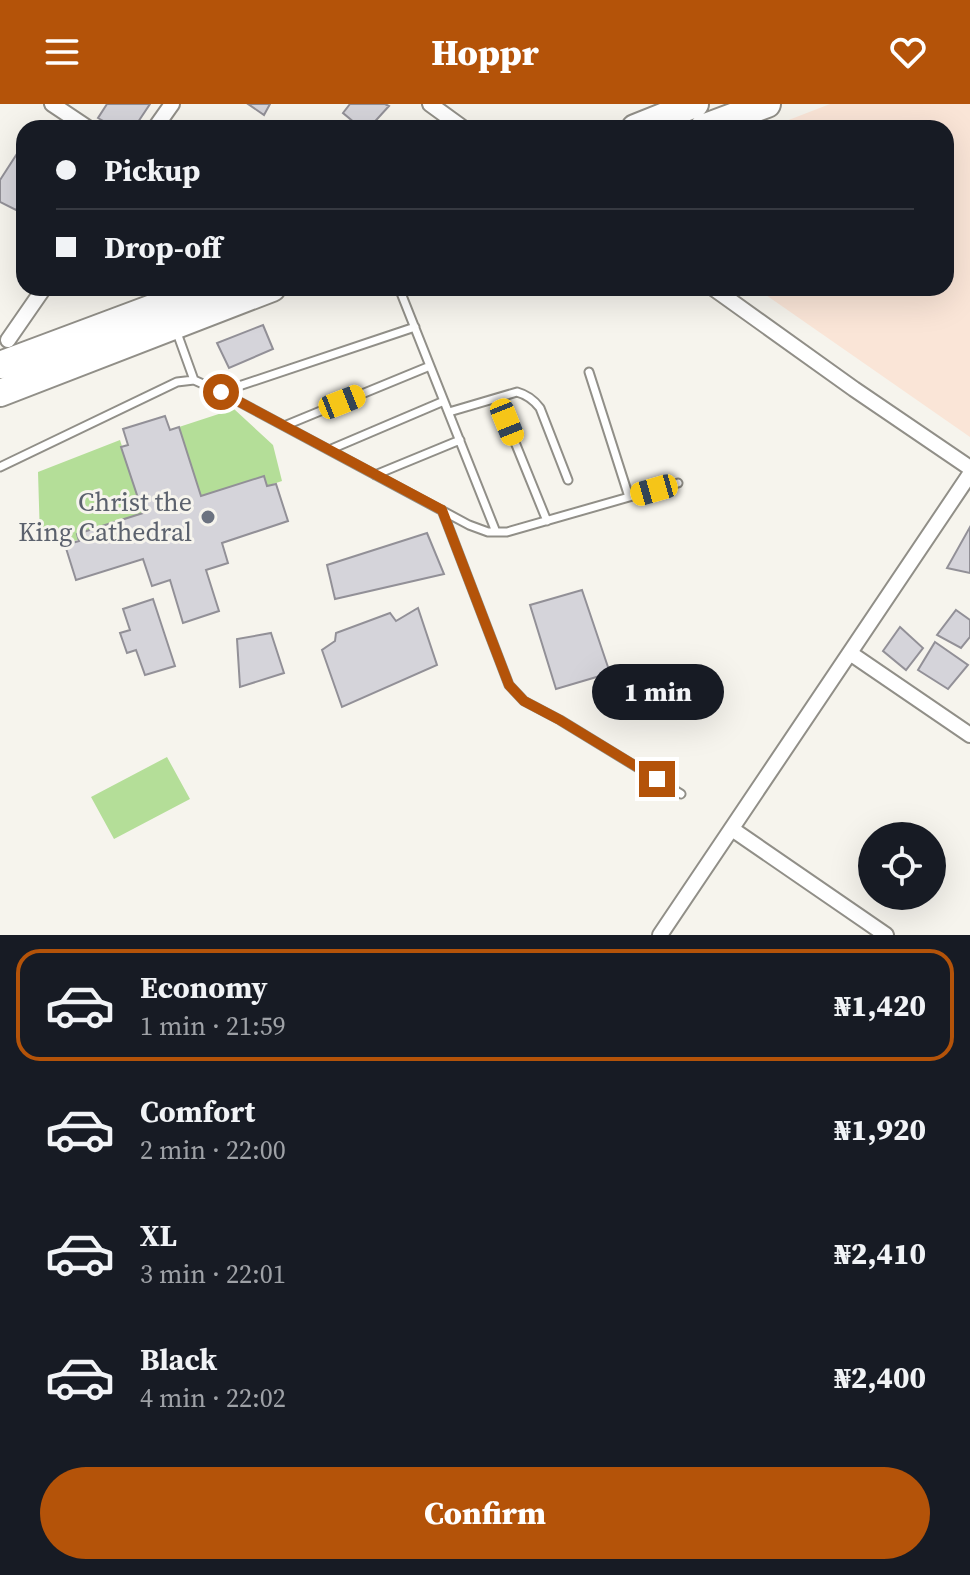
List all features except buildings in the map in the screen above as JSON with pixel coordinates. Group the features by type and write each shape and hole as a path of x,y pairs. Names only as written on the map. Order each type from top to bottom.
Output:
{"highway":[{"path":"655,120 695,104"},
{"path":"724,120 767,104"},
{"path":"0,393 170,314 195,296"},
{"path":"9,348 241,296"}],"street":[{"path":"52,104 76,120"},
{"path":"430,104 452,120"},
{"path":"9,348 39,296"},
{"path":"660,935 970,471 724,296"},
{"path":"850,653 970,735"},
{"path":"732,829 886,935"}],"lane":[{"path":"402,296 496,532"},
{"path":"170,314 194,380"},
{"path":"221,392 415,327"},
{"path":"284,426 430,366"},
{"path":"589,372 629,497"},
{"path":"0,467 177,382 194,380 469,525 488,532 507,532 678,483"},
{"path":"449,412 517,392 533,399 540,408 568,480"},
{"path":"497,398 547,521"},
{"path":"329,450 444,401"},
{"path":"375,475 460,440"},
{"path":"442,510 509,685 524,701 681,794"}],"shaded area":[{"path":"830,104 970,104 970,437 767,296 954,296 954,120 789,120"}],"green space":[{"path":"234,409 273,445 282,481 267,486 263,476 201,496 179,427"},
{"path":"120,440 143,513 65,545 40,538 38,472"},
{"path":"167,757 190,799 114,839 91,797"}],"place":[{"name":"Christ the King Cathedral","path":"208,517"}],"route":[{"path":"221,392 442,510 509,685 524,701 657,779"}]}
